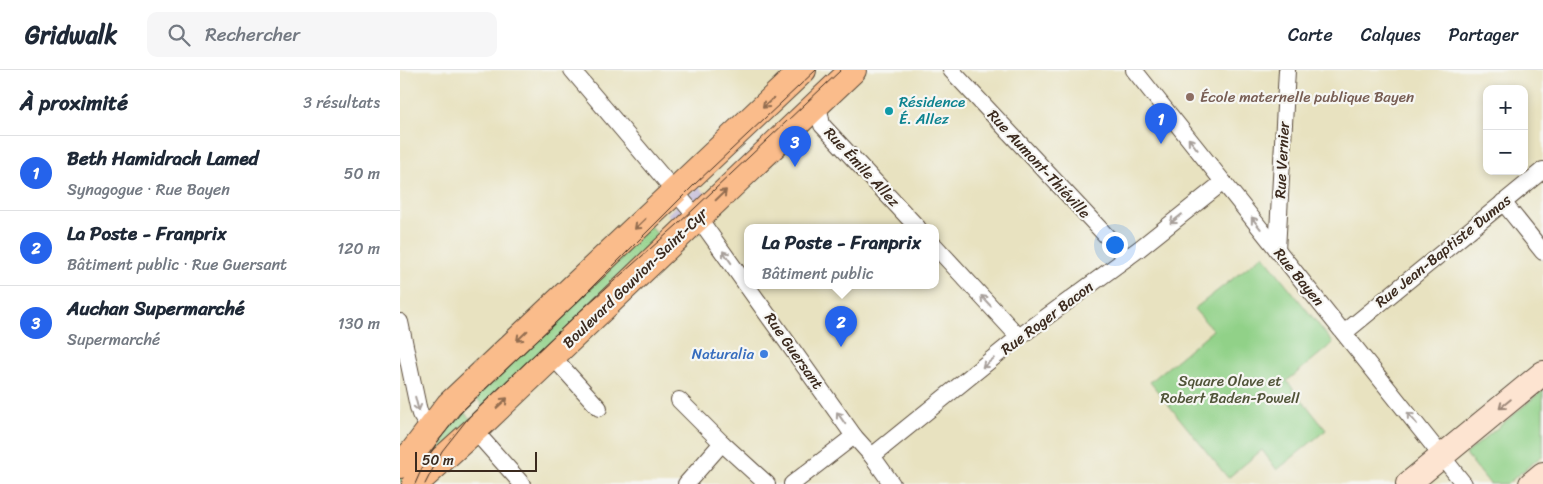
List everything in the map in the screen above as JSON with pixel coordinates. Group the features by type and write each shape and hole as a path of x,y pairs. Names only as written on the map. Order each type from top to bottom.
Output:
{"main road":[{"path":"400,465 413,452 449,405 803,70"},
{"name":"Boulevard Gouvion-Saint-Cyr","path":"415,484 853,70"},
{"path":"1408,484 1543,373"},
{"path":"1531,484 1543,474"}],"street":[{"name":"Rue Guersant","path":"572,70 698,218 744,282"},
{"name":"Rue Aumont-Thiéville","path":"951,70 1133,254"},
{"name":"Rue Bayen","path":"1134,70 1219,186 1277,250 1464,484"},
{"name":"Rue Vernier","path":"1277,250 1287,70"},
{"name":"Rue Émile Allez","path":"822,100 819,109 822,125 914,224"},
{"name":"Rue Jean-Baptiste Dumas","path":"1344,333 1543,170"},
{"name":"Rue Roger Bacon","path":"872,456 1019,337 1133,254 1219,186"},
{"path":"1503,202 1543,252"},
{"path":"939,250 1019,337"},
{"name":"Rue Guersant","path":"749,289 854,436 872,456 892,484"},
{"path":"400,322 418,407 420,414 430,428"},
{"path":"552,356 599,408"},
{"path":"679,400 767,484"},
{"path":"474,430 522,484"},
{"path":"792,484 854,436"},
{"path":"686,484 722,443"}],"shaded area":[{"path":"698,186 707,195 675,222 667,214"}],"green space":[{"path":"647,223 666,243 488,411 470,391"},
{"name":"Square Olave et Robert Baden-Powell","path":"1263,255 1333,343 1287,381 1326,430 1277,470 1262,450 1228,478 1150,382 1213,330 1194,309"},
{"path":"1543,390 1543,455 1507,484 1490,484 1466,454"},
{"path":"456,404 475,424 410,484 402,484 400,482 400,475"}],"tram line":[{"path":"415,484 438,441 465,408 572,307 696,183 816,70"},
{"path":"425,484 442,451 469,417 578,313 677,225 841,70"}],"place":[{"name":"École maternelle publique Bayen","path":"1190,97"},
{"name":"Résidence É. Allez","path":"889,111"},
{"name":"Beth Hamidrach Lamed","path":"1161,144"},
{"name":"Auchan Supermarché","path":"795,167"},
{"name":"La Poste - Franprix","path":"841,347"},
{"name":"Naturalia","path":"764,354"}]}
